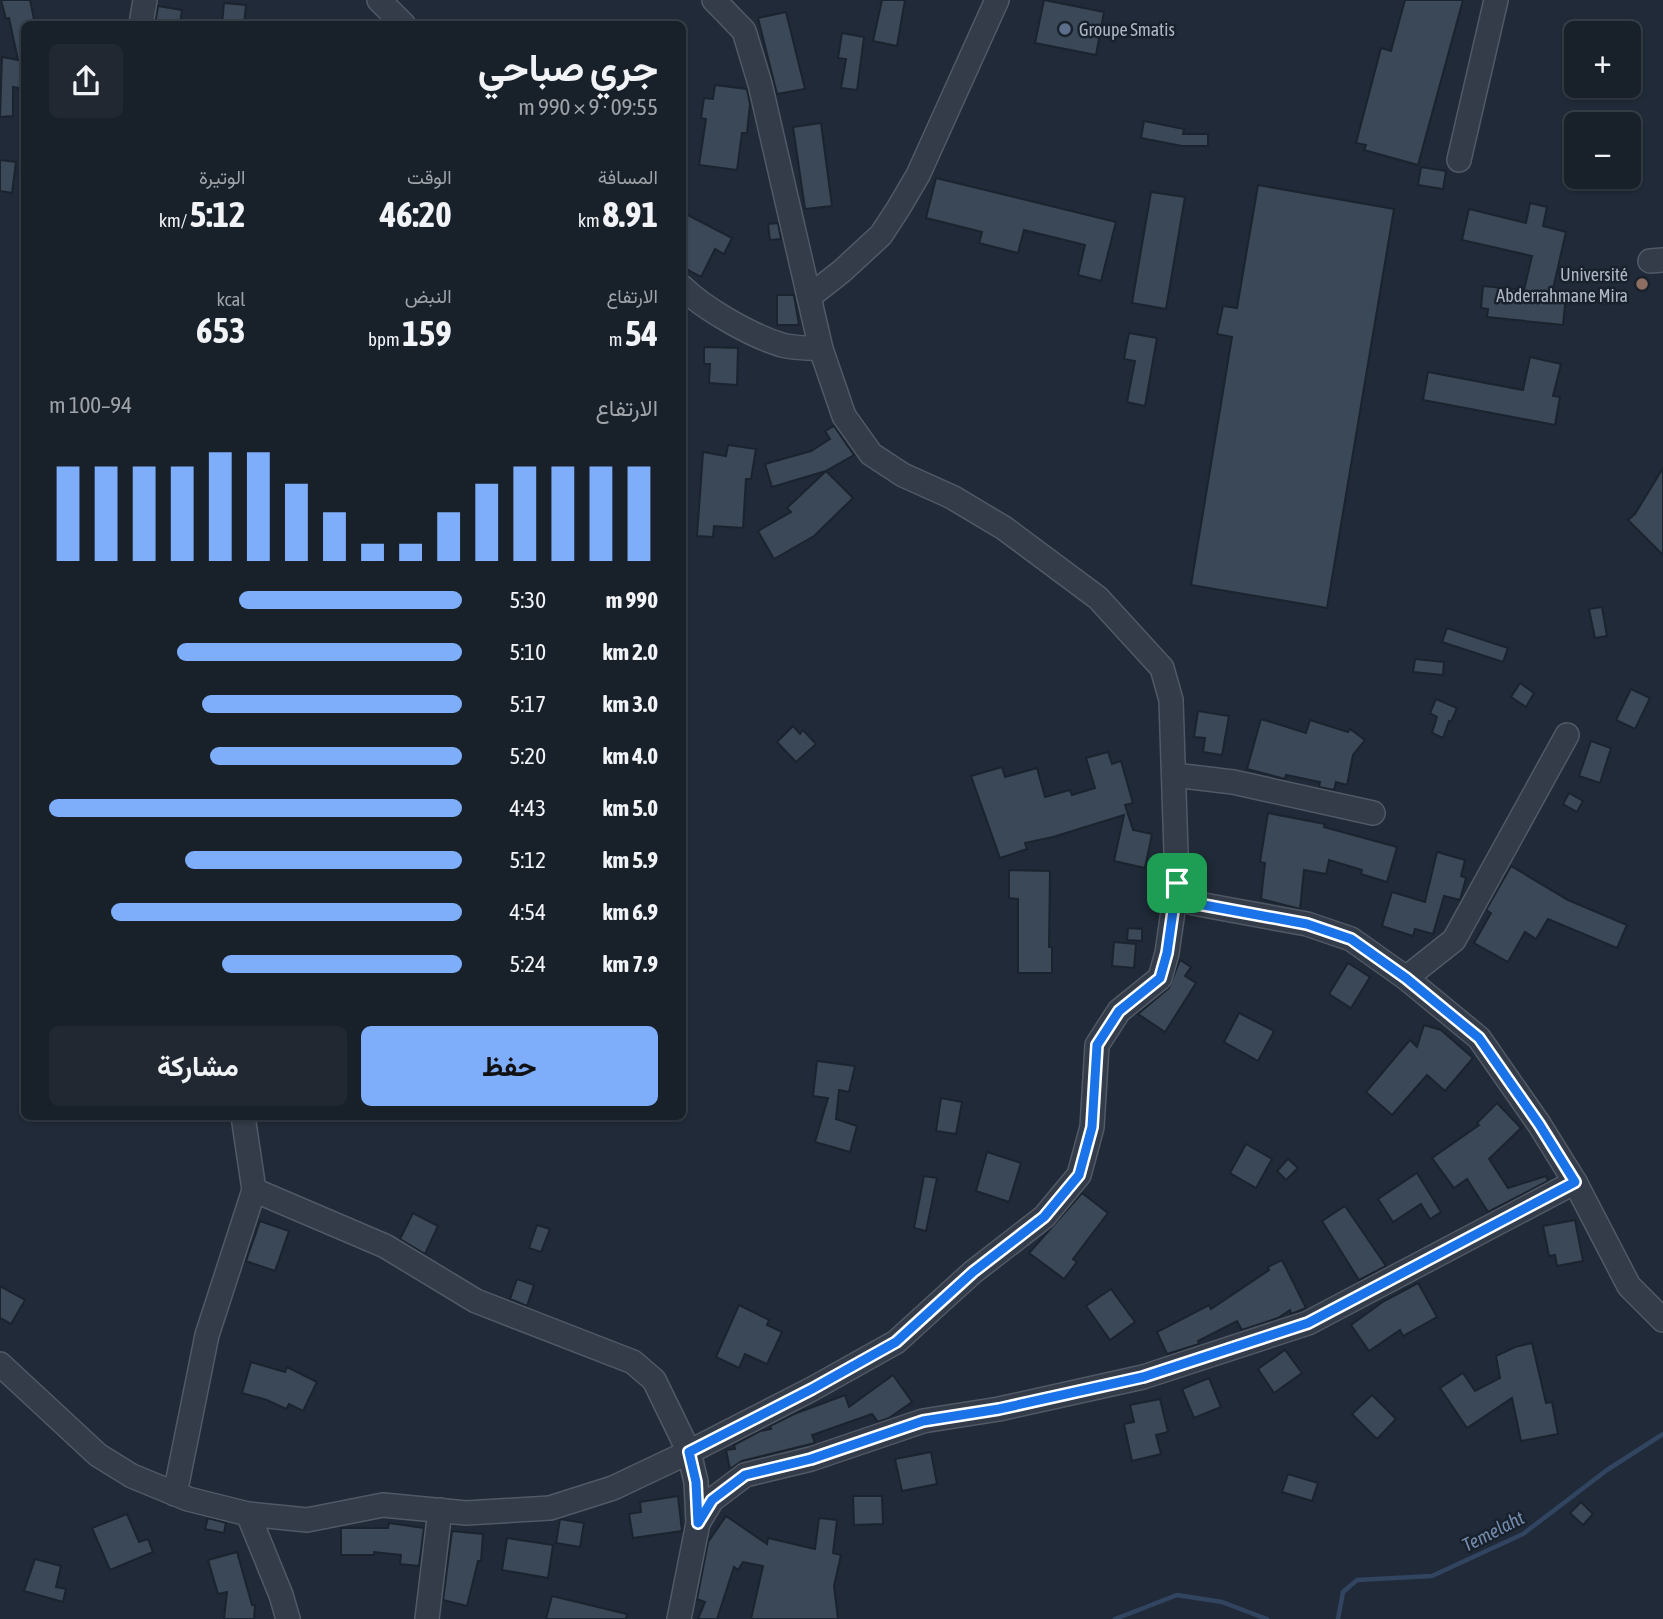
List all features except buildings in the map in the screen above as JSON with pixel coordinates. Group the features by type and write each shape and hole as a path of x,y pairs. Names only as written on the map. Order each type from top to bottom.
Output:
{"street":[{"path":"142,21 145,0"},
{"path":"379,0 400,21"},
{"path":"0,1364 98,1455 132,1476 175,1494 248,1514 307,1520 383,1505 466,1513 550,1508 612,1488 689,1452 896,1342 973,1272 1044,1217 1079,1175 1092,1127 1097,1045 1119,1011 1160,978 1167,953 1177,883 1171,700 1162,668 1098,598 1004,528 952,497 903,475 871,454 844,416 821,349 760,84 744,32 714,0"},
{"path":"808,297 842,271 881,235 898,209 918,175 997,0"},
{"path":"1459,160 1496,0"},
{"path":"686,290 730,322 783,345 821,349"},
{"path":"1406,978 1454,940 1567,734"},
{"path":"1174,775 1233,782 1373,813"},
{"path":"1177,883 1193,903 1307,924 1351,939 1406,978 1479,1038 1539,1124 1575,1182 1629,1286 1663,1320"},
{"path":"175,1494 207,1335 254,1190 244,1120"},
{"path":"698,1523 712,1500 745,1475 811,1459 923,1421 999,1409 1143,1377 1308,1323 1575,1182"},
{"path":"254,1190 385,1246 476,1301 633,1362 654,1380 689,1452 696,1482 698,1523 679,1619"},
{"path":"427,1619 440,1510"},
{"path":"248,1514 288,1619"}],"waterway":[{"name":"Temelaht","path":"1338,1619 1343,1592 1357,1580 1432,1576 1523,1534 1607,1470 1663,1434"},
{"name":"Temelaht","path":"1115,1619 1177,1595 1222,1602 1267,1619"}],"place":[{"name":"Groupe Smatis","path":"1065,29"},
{"name":"Université Abderrahmane Mira","path":"1642,284"}],"route":[{"path":"1177,883 1193,903 1307,924 1351,939 1406,978 1479,1038 1539,1124 1575,1182 1308,1323 1143,1377 999,1409 923,1421 811,1459 745,1475 712,1500 698,1523 696,1482 689,1452 896,1342 973,1272 1044,1217 1079,1175 1092,1127 1097,1045 1119,1011 1160,978 1167,953 1177,883"}]}
